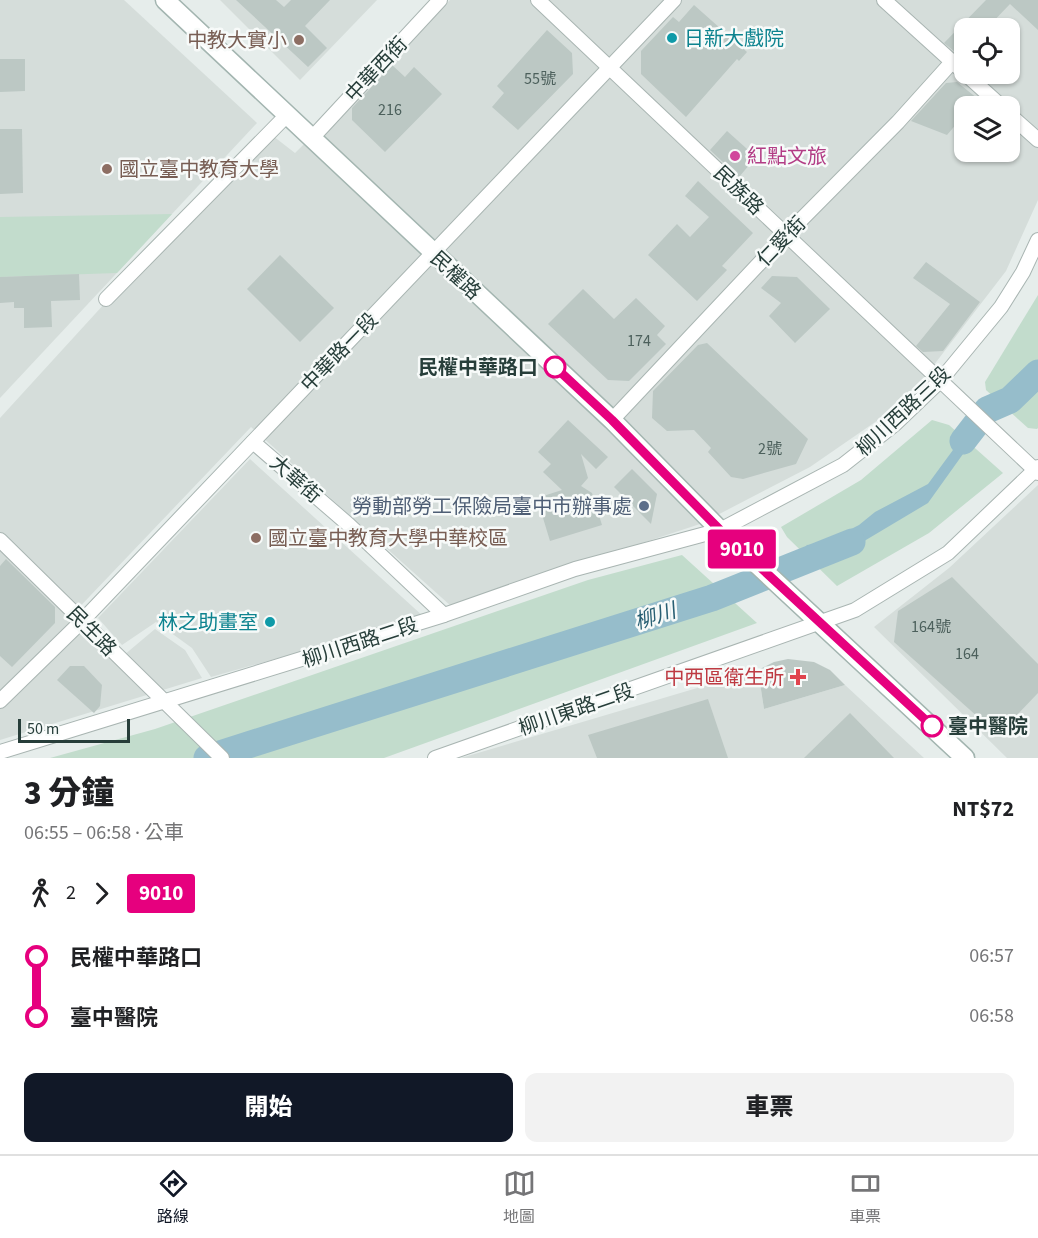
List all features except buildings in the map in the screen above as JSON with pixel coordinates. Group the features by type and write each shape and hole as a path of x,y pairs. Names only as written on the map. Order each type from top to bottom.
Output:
{"main road":[{"name":"民權路","path":"165,0 432,254 612,420 720,530 817,622"},
{"path":"817,622 965,758"}],"street":[{"name":"中華西街","path":"312,138 440,0"},
{"name":"民族路","path":"538,0 608,69 1037,470"},
{"name":"中華路一段","path":"0,701 82,620 674,0"},
{"path":"884,0 990,96"},
{"name":"仁愛街","path":"612,420 786,235 898,122 951,62"},
{"path":"106,299 287,115"},
{"path":"1020,124 1038,140"},
{"name":"柳川西路三段","path":"720,530 843,465 895,424 940,381 1000,307 1023,272 1038,240"},
{"name":"大華街","path":"253,442 349,525 444,615"},
{"name":"柳川東路二段","path":"435,758 855,610 948,553 1037,470"},
{"name":"柳川西路二段","path":"0,752 444,615 575,569 720,530"},
{"name":"民生路","path":"0,540 222,758"}],"shaded area":[{"name":"國立臺中教育大學","path":"0,0 124,0 257,123 0,398"},
{"name":"中教大實小","path":"220,0 377,0 300,80"},
{"path":"450,0 1038,0 1038,200 1006,271 907,400 810,467 700,524 451,606 251,427 70,617 117,661 155,629 185,650 202,678 0,740 0,418 264,129 295,153"},
{"name":"國立臺中教育大學中華校區","path":"250,459 424,617 211,677 192,648 156,622 122,645 98,618"},
{"path":"1038,485 1038,758 1007,758 874,627 949,568"},
{"name":"臺中醫院","path":"758,670 764,709 845,685 924,758 461,758"}],"green space":[{"path":"172,214 117,273 0,277 0,217"},
{"path":"1038,295 1037,429 1028,428 986,390 985,382"},
{"path":"932,420 949,425 1003,473 929,533 837,586 787,537 781,527 861,480"},
{"path":"682,555 757,623 384,758 50,758 155,729 588,580"}],"water":[{"path":"1038,361 1038,379 1035,378 968,447 928,503 829,562 806,545 822,544 928,484 964,435"}],"pier":[{"path":"994,400 1007,412 975,445 962,432"}],"waterway":[{"name":"柳川","path":"963,441 987,410 1010,400 1038,373"},
{"name":"柳川","path":"207,758 712,598 852,542"}],"bus line":[{"name":"9010","path":"555,367 612,420 720,530 932,726"}],"place":[{"name":"日新大戲院","path":"672,38"},
{"name":"中教大實小","path":"299,40"},
{"name":"紅點文旅","path":"735,156"},
{"name":"國立臺中教育大學","path":"107,169"},
{"name":"民權中華路口","path":"555,367"},
{"name":"勞動部勞工保險局臺中市辦事處","path":"644,506"},
{"name":"國立臺中教育大學中華校區","path":"256,538"},
{"name":"林之助畫室","path":"270,622"},
{"name":"中西區衛生所","path":"798,677"},
{"name":"臺中醫院","path":"932,726"}]}
